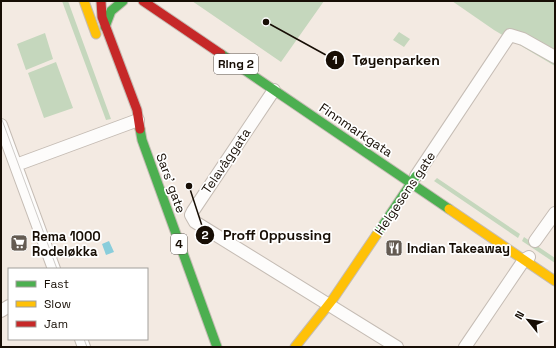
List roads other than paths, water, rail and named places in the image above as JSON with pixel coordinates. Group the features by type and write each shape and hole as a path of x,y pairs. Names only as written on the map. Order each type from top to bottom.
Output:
{"main road":[{"path":"84,1 99,43"},
{"name":"Sars' gate","path":"101,1 100,10 105,27 135,104 131,120 142,140 217,347"},
{"path":"105,27 111,11 123,1"},
{"name":"Finnmarkgata","path":"143,1 274,90 414,179 529,258 555,281"},
{"name":"Ring 2","path":"157,1 228,51 261,70"},
{"name":"Finnmarkgata","path":"405,168 414,179 469,211"},
{"name":"Helgesens gate","path":"295,347 329,305 414,179"},
{"name":"Finnmarkgata","path":"522,247 529,258 555,269"}],"street":[{"name":"Helgesens gate","path":"414,179 510,35 523,39 555,57"},
{"name":"Telavåggata","path":"274,90 191,215 195,222 329,305"},
{"path":"16,166 131,120"},
{"path":"1,125 54,268"},
{"path":"535,241 555,213"},
{"path":"465,347 507,285 529,258"},
{"path":"329,305 397,347"}],"water":[{"path":"109,241 114,252 106,255 102,244"}],"tram line":[{"path":"1,117 57,268"},
{"path":"84,340 87,347"}],"place":[{"name":"Tøyenparken","path":"266,22"},
{"name":"Proff Oppussing","path":"189,186"},
{"name":"Rema 1000 Rodeløkka","path":"19,243"},
{"name":"Indian Takeaway","path":"394,248"}]}
